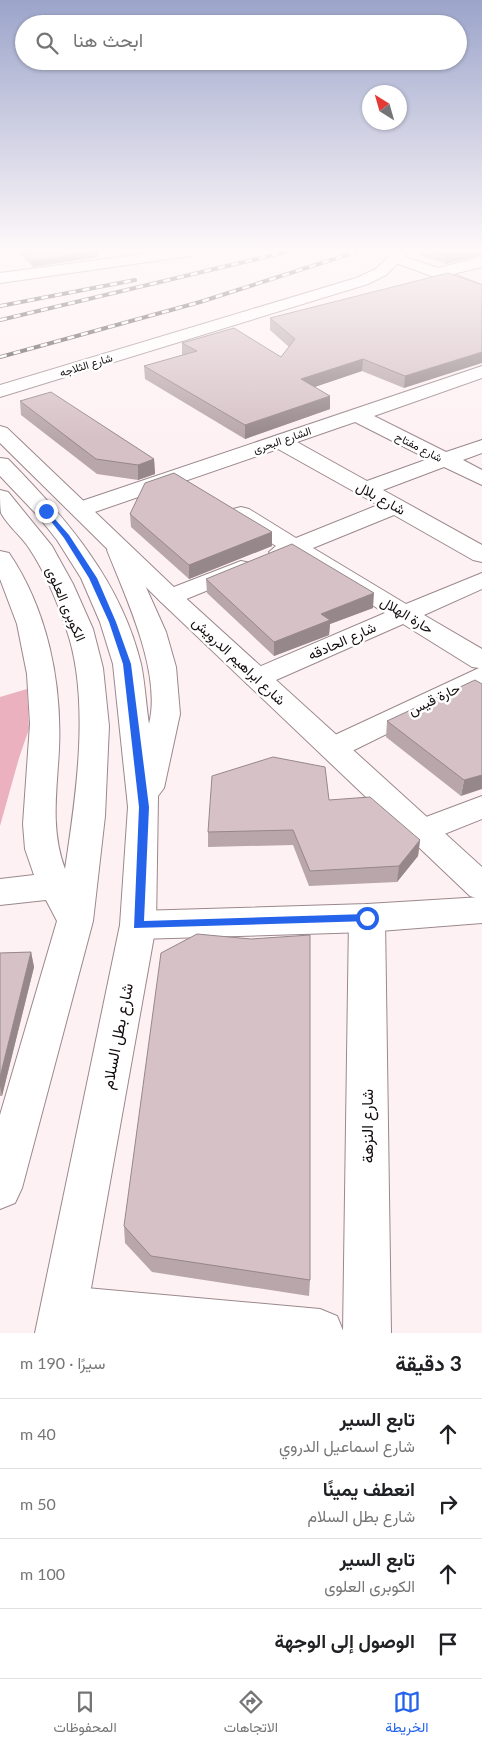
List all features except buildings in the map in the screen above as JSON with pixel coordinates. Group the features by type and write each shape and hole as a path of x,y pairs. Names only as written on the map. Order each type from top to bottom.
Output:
{"street":[{"name":"شارع الثلاجه","path":"0,391 253,314"},
{"name":"الشارع البحرى","path":"81,509 482,372"},
{"name":"شارع الثلاجه","path":"0,405 49,376"},
{"path":"460,379 482,390"},
{"name":"شارع مفتاح","path":"357,415 482,478"},
{"name":"شارع ابراهيم الدرويش","path":"0,432 81,509 119,550 482,887"},
{"name":"شارع بلال","path":"280,441 482,555"},
{"path":"365,489 482,446"},
{"name":"شارع بطل السلام","path":"0,464 46,511 67,537 93,578 113,622 127,664 144,807 138,925 62,1322"},
{"name":"حارة الهلال","path":"177,476 482,661"},
{"name":"الكوبرى العلوى","path":"0,498 40,546 61,584 76,620 89,668 94,726 89,816 75,921"},
{"path":"170,597 396,506"},
{"path":"119,550 153,632 162,667 166,714 144,807"},
{"path":"0,558 28,617 42,676 44,743 39,828 46,866 54,886 75,921 0,1188"},
{"name":"شارع الحادقه","path":"258,678 482,580"},
{"name":"حارة قيس","path":"333,748 482,676"},
{"path":"422,831 482,807"},
{"path":"0,892 54,886"},
{"path":"138,925 367,918 482,910"},
{"name":"شارع النزهة","path":"367,918 367,1333"},
{"path":"62,1322 320,1333"}],"shaded area":[{"path":"27,689 29,729 0,826 0,697"}],"railway":[{"path":"0,320 24,314"},
{"path":"0,357 156,314"}],"route":[{"path":"46,511 67,537 93,578 113,622 127,664 144,807 138,925 367,918"}]}
